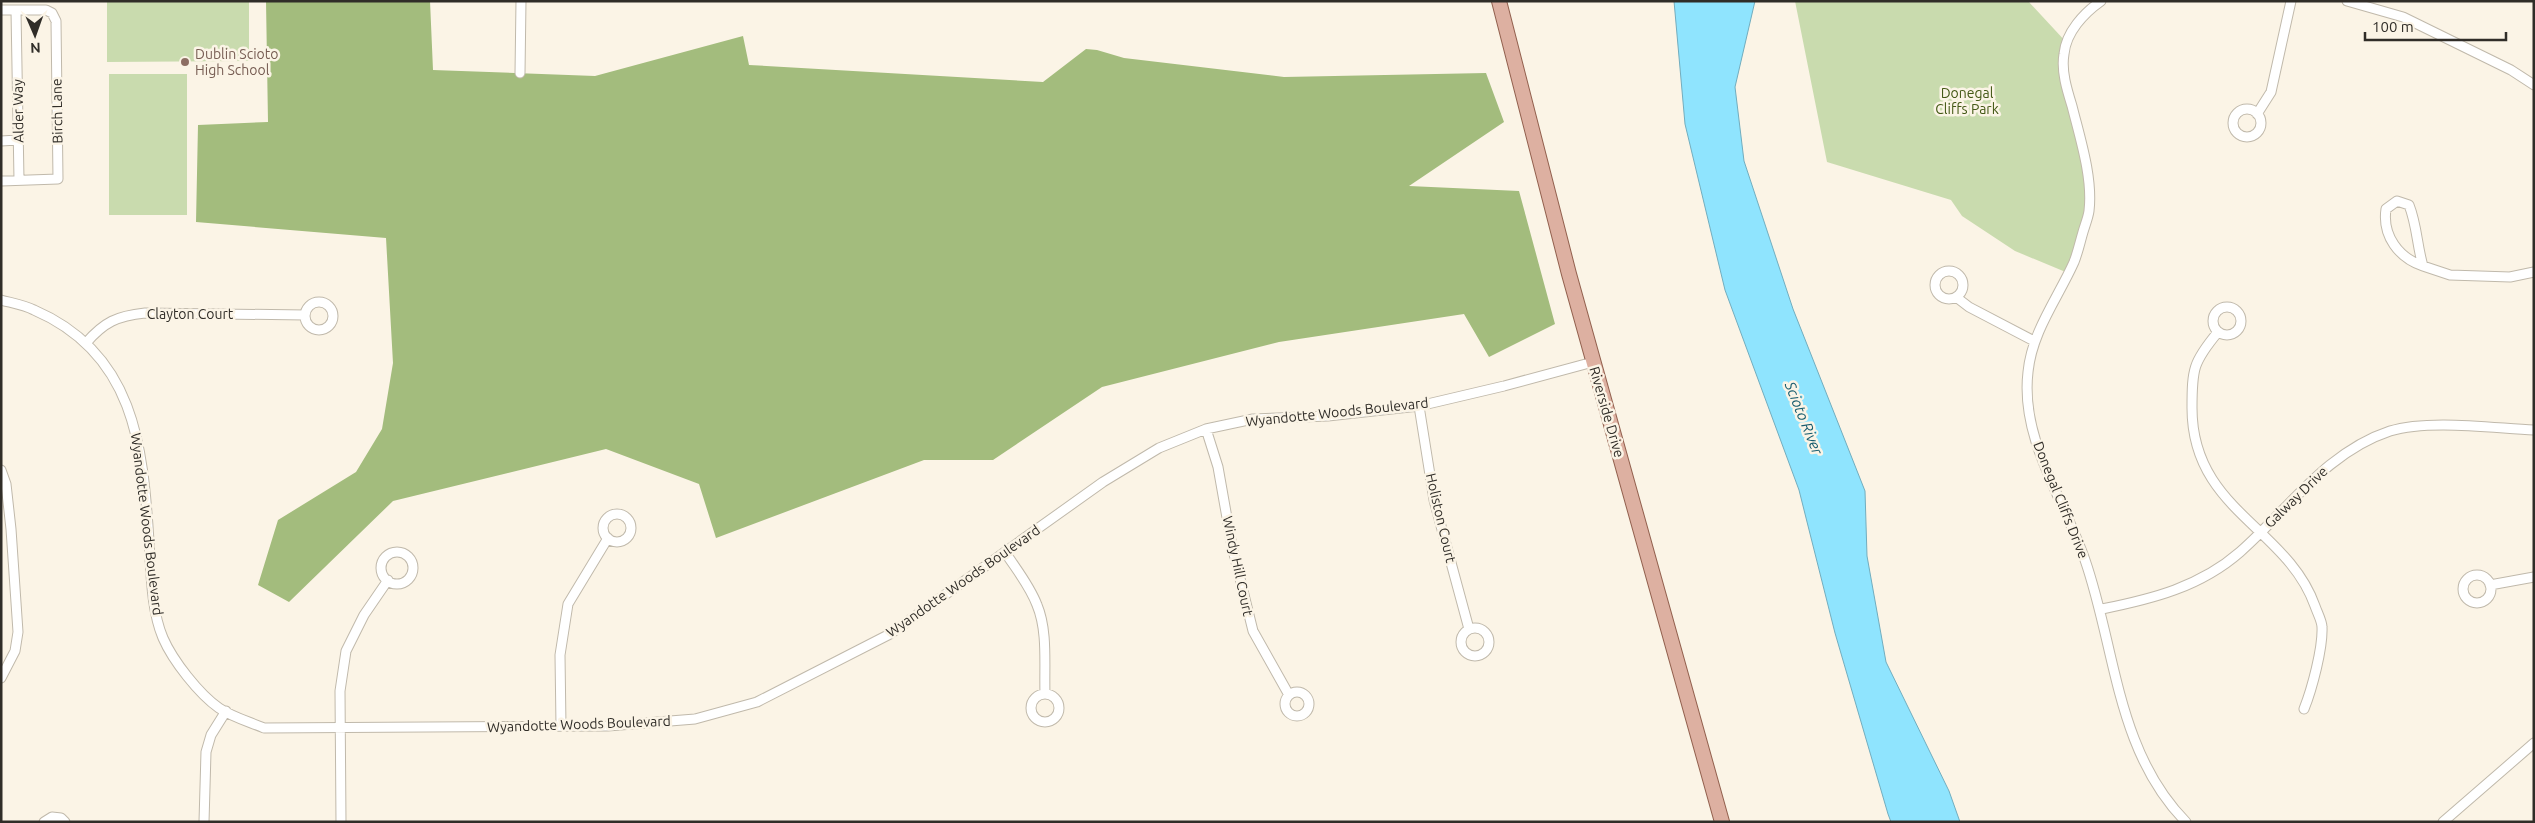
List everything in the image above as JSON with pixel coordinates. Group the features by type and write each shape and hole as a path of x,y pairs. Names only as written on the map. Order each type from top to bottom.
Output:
{"main road":[{"name":"Riverside Drive","path":"1499,1 1538,158 1593,362 1722,822"}],"street":[{"path":"520,73 521,1"},
{"name":"Donegal Cliffs Drive","path":"2101,1 2078,22 2070,34 2064,52 2065,82 2086,160 2089,211 2075,260 2034,341 2027,373 2027,395 2038,448 2084,558 2102,609 2117,688 2134,738 2154,779 2172,807 2186,822"},
{"path":"2257,114 2271,92 2291,1"},
{"path":"2346,1 2403,17 2511,70 2534,85"},
{"path":"1,10 16,11"},
{"name":"Birch Lane","path":"16,11 46,10 52,12 56,21 58,180 19,180"},
{"name":"Alder Way","path":"16,11 19,180"},
{"path":"1,140 18,140"},
{"path":"1,181 19,180"},
{"path":"2423,266 2418,250 2414,218 2409,205 2397,201 2390,204 2385,216 2387,231 2396,250 2412,263 2450,275 2510,277 2534,272"},
{"path":"1956,297 1969,307 2034,341"},
{"name":"Wyandotte Woods Boulevard","path":"1,300 34,310 68,329 93,349 114,376 137,431 148,522 152,592 163,638 190,680 220,709 264,728 608,726 695,719 756,702 890,634 1103,482 1159,448 1206,429 1253,419 1328,416 1419,406 1593,362"},
{"name":"Clayton Court","path":"86,343 96,331 120,316 146,313 305,315"},
{"path":"2218,332 2202,351 2194,368 2192,421 2198,452 2212,480 2238,512 2298,571 2312,597 2322,627 2313,687 2304,709"},
{"name":"Holiston Court","path":"1419,406 1434,500 1469,629"},
{"name":"Galway Drive","path":"2102,609 2154,599 2198,582 2240,552 2319,473 2352,449 2390,431 2433,425 2534,430"},
{"name":"Windy Hill Court","path":"1206,429 1218,468 1232,546 1253,632 1289,695"},
{"path":"1,470 6,484 11,529 18,632 15,651 1,678"},
{"path":"561,726 560,655 568,604 608,538"},
{"path":"1004,552 1025,582 1038,606 1043,633 1045,694"},
{"path":"2490,585 2534,577"},
{"path":"341,822 340,691 346,651 364,615 388,580"},
{"path":"204,822 206,752 211,735 226,711"},
{"path":"2443,822 2534,743"},
{"path":"44,822 48,818 56,817 65,822"}],"green space":[{"path":"107,1 249,1 249,61 107,62"},
{"path":"266,1 430,1 433,70 595,76 743,36 749,65 1043,82 1086,49 1097,50 1124,58 1284,77 1486,73 1504,122 1409,186 1519,191 1555,324 1489,357 1464,314 1279,342 1102,387 993,460 924,460 716,538 699,484 606,449 393,501 289,602 258,585 278,520 356,472 382,429 393,363 386,238 196,222 198,125 268,122"},
{"name":"Donegal Cliffs Park","path":"1795,1 2028,1 2067,43 2063,58 2086,159 2089,211 2068,273 2015,251 1962,216 1951,200 1827,162"},
{"path":"109,74 187,74 187,215 109,215"}],"water":[{"name":"Scioto River","path":"1674,1 1755,1 1735,87 1744,161 1793,309 1865,491 1867,556 1886,662 1949,791 1960,822 1891,822 1888,814 1835,633 1799,490 1725,290 1685,124"}],"place":[{"name":"Dublin Scioto High School","path":"185,62"}]}
